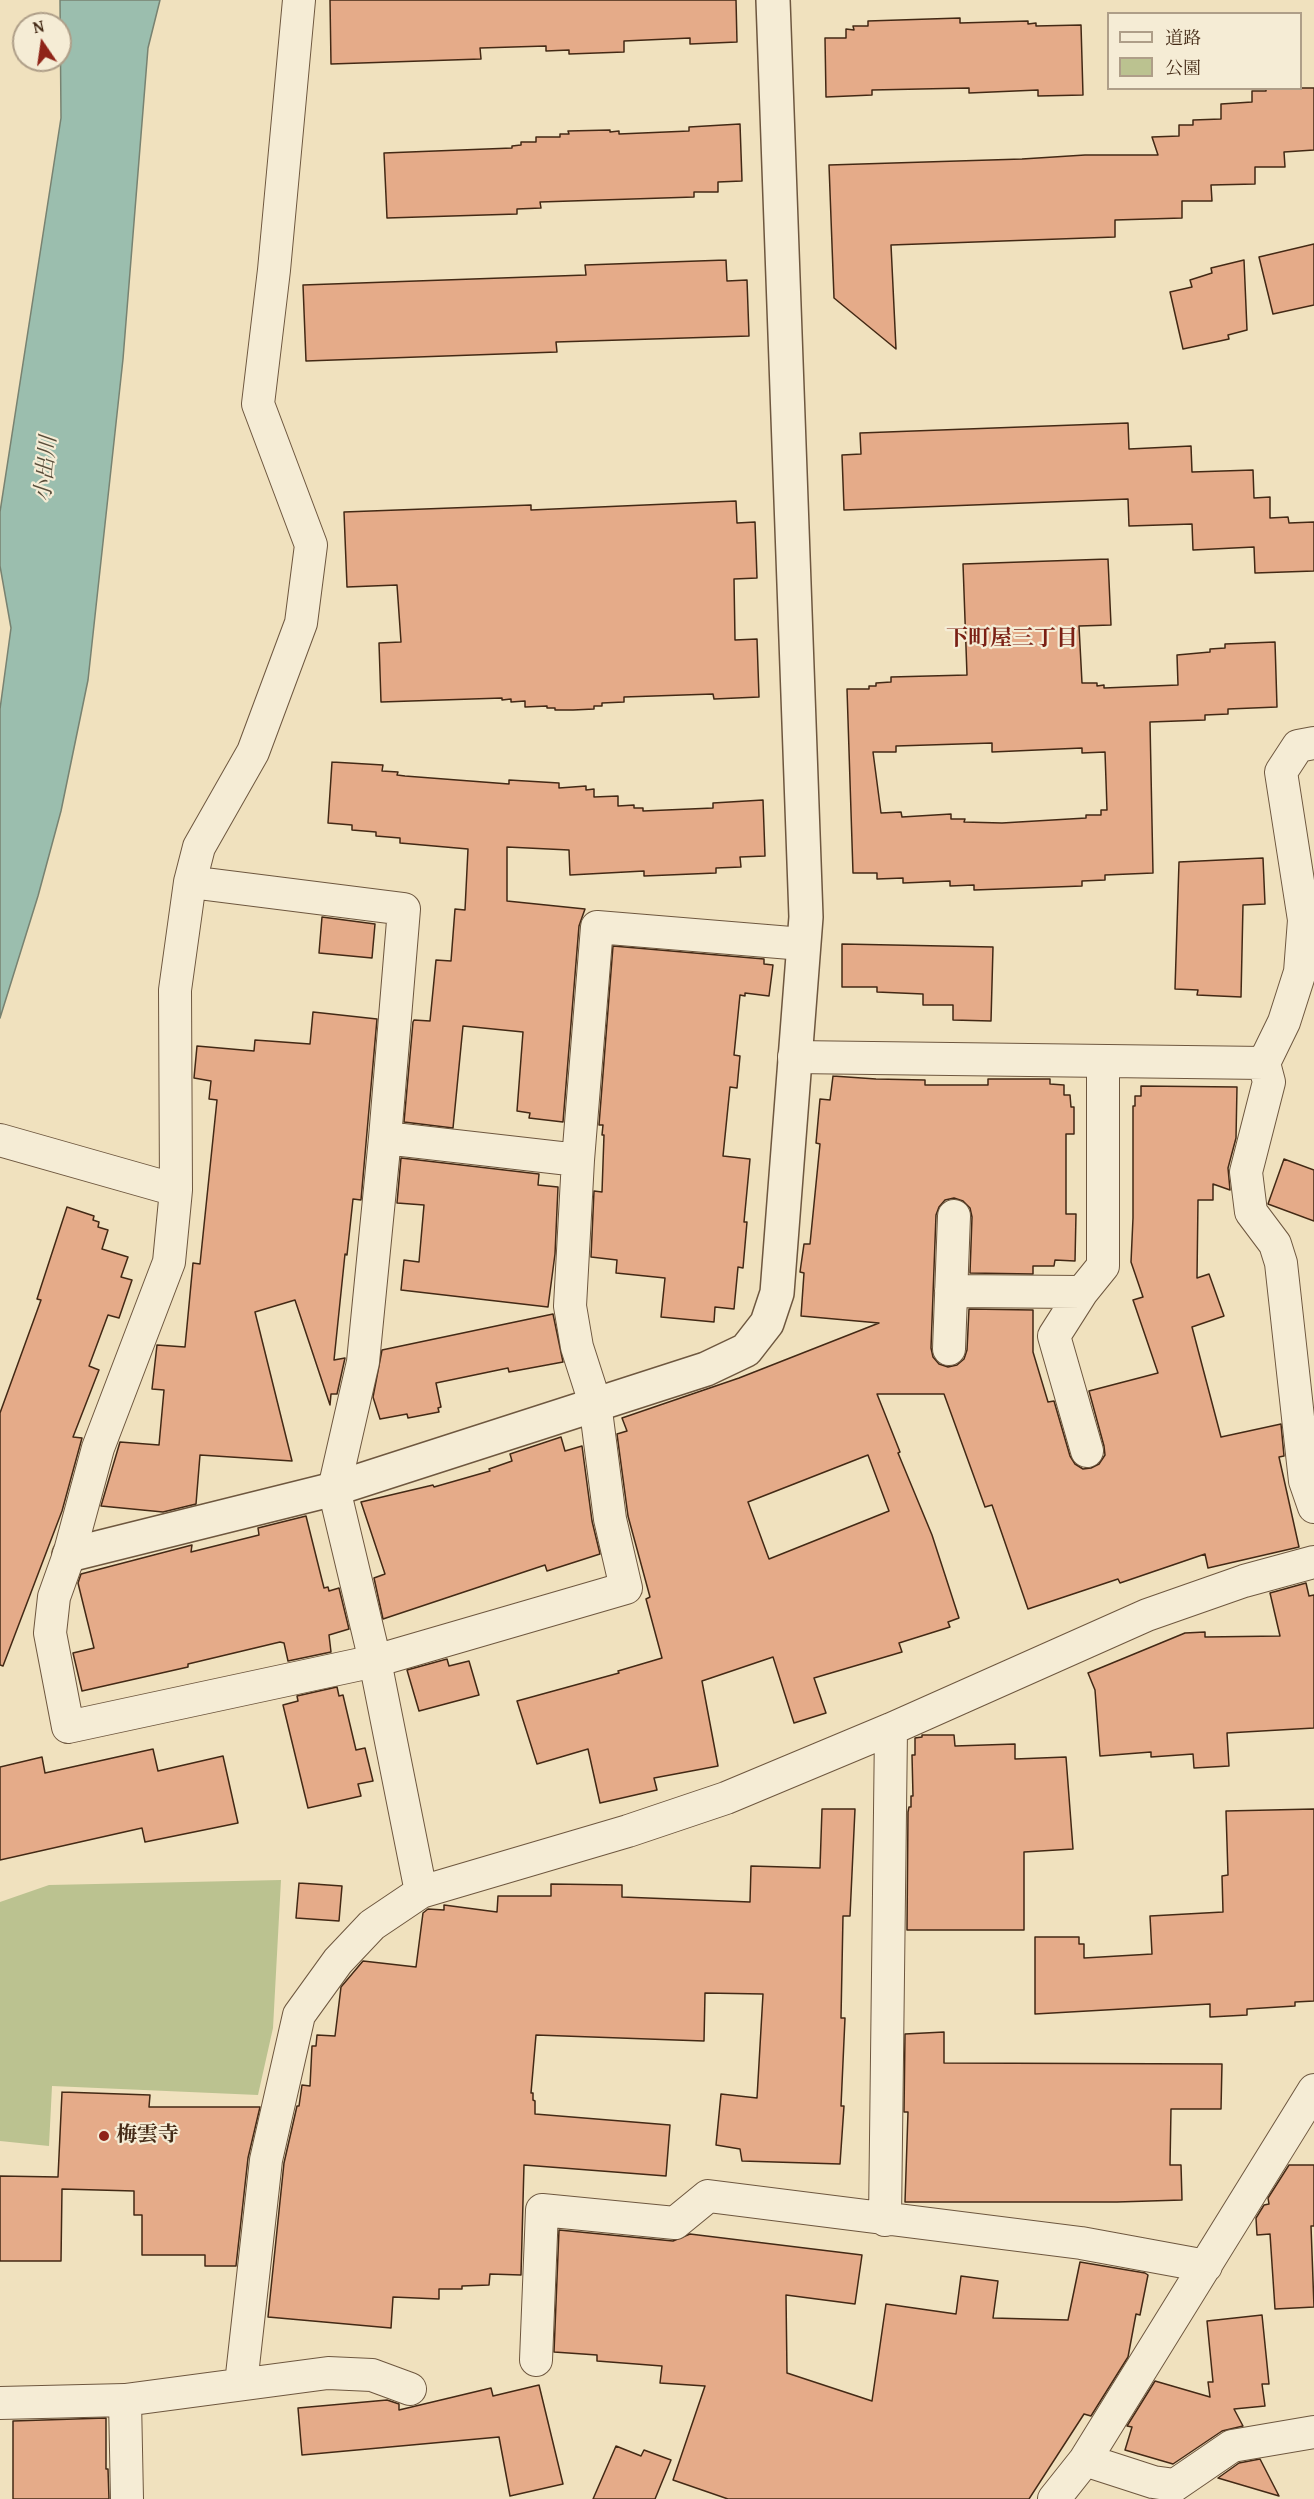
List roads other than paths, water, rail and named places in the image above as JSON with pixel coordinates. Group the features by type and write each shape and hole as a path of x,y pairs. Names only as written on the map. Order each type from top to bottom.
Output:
{"street":[{"path":"299,0 275,259 258,404 310,545 301,623 253,752 199,847 190,882 175,990 176,1190 169,1262 98,1448 69,1555 54,1597 50,1633 68,1727 375,1661 626,1587 610,1519 595,1403 577,1347 570,1306 578,1160 597,927 803,944"},
{"path":"69,1555 334,1489 706,1369 746,1350 767,1323 777,1293 805,893 773,0"},
{"path":"1314,743 1298,746 1281,772 1298,874 1303,930 1300,972 1284,1022 1264,1063 1269,1082 1246,1172 1251,1212 1275,1244 1281,1263 1305,1481 1314,1507"},
{"path":"190,882 404,909 363,1362 334,1489 375,1661 421,1892"},
{"path":"794,1057 1104,1063 1264,1063"},
{"path":"1087,1451 1054,1335 1082,1292 1103,1266 1104,1063"},
{"path":"385,1138 578,1160"},
{"path":"6,1142 176,1190"},
{"path":"949,1349 954,1216"},
{"path":"951,1291 1082,1292"},
{"path":"241,2384 266,2160 298,2015 338,1961 372,1925 421,1892 628,1831 726,1798 891,1729 1147,1615 1244,1581 1314,1562"},
{"path":"885,2220 891,1729"},
{"path":"1054,2499 1085,2460 1314,2090"},
{"path":"536,2360 542,2210 675,2223 708,2196 1081,2243 1206,2266"},
{"path":"0,2403 125,2400 328,2373 372,2375 410,2389"},
{"path":"125,2400 127,2499"},
{"path":"1085,2460 1153,2482 1175,2485 1232,2446 1314,2432"}],"water":[{"name":"小出川","path":"60,0 160,0 148,48 123,359 88,680 61,811 38,896 0,1018 0,709 11,628 0,566 0,512 61,118 61,72 72,72 72,12 60,12"}],"place":[{"name":"梅雲寺","path":"104,2136"}],"district":[{"name":"下町屋三丁目","path":"1012,639"}]}
